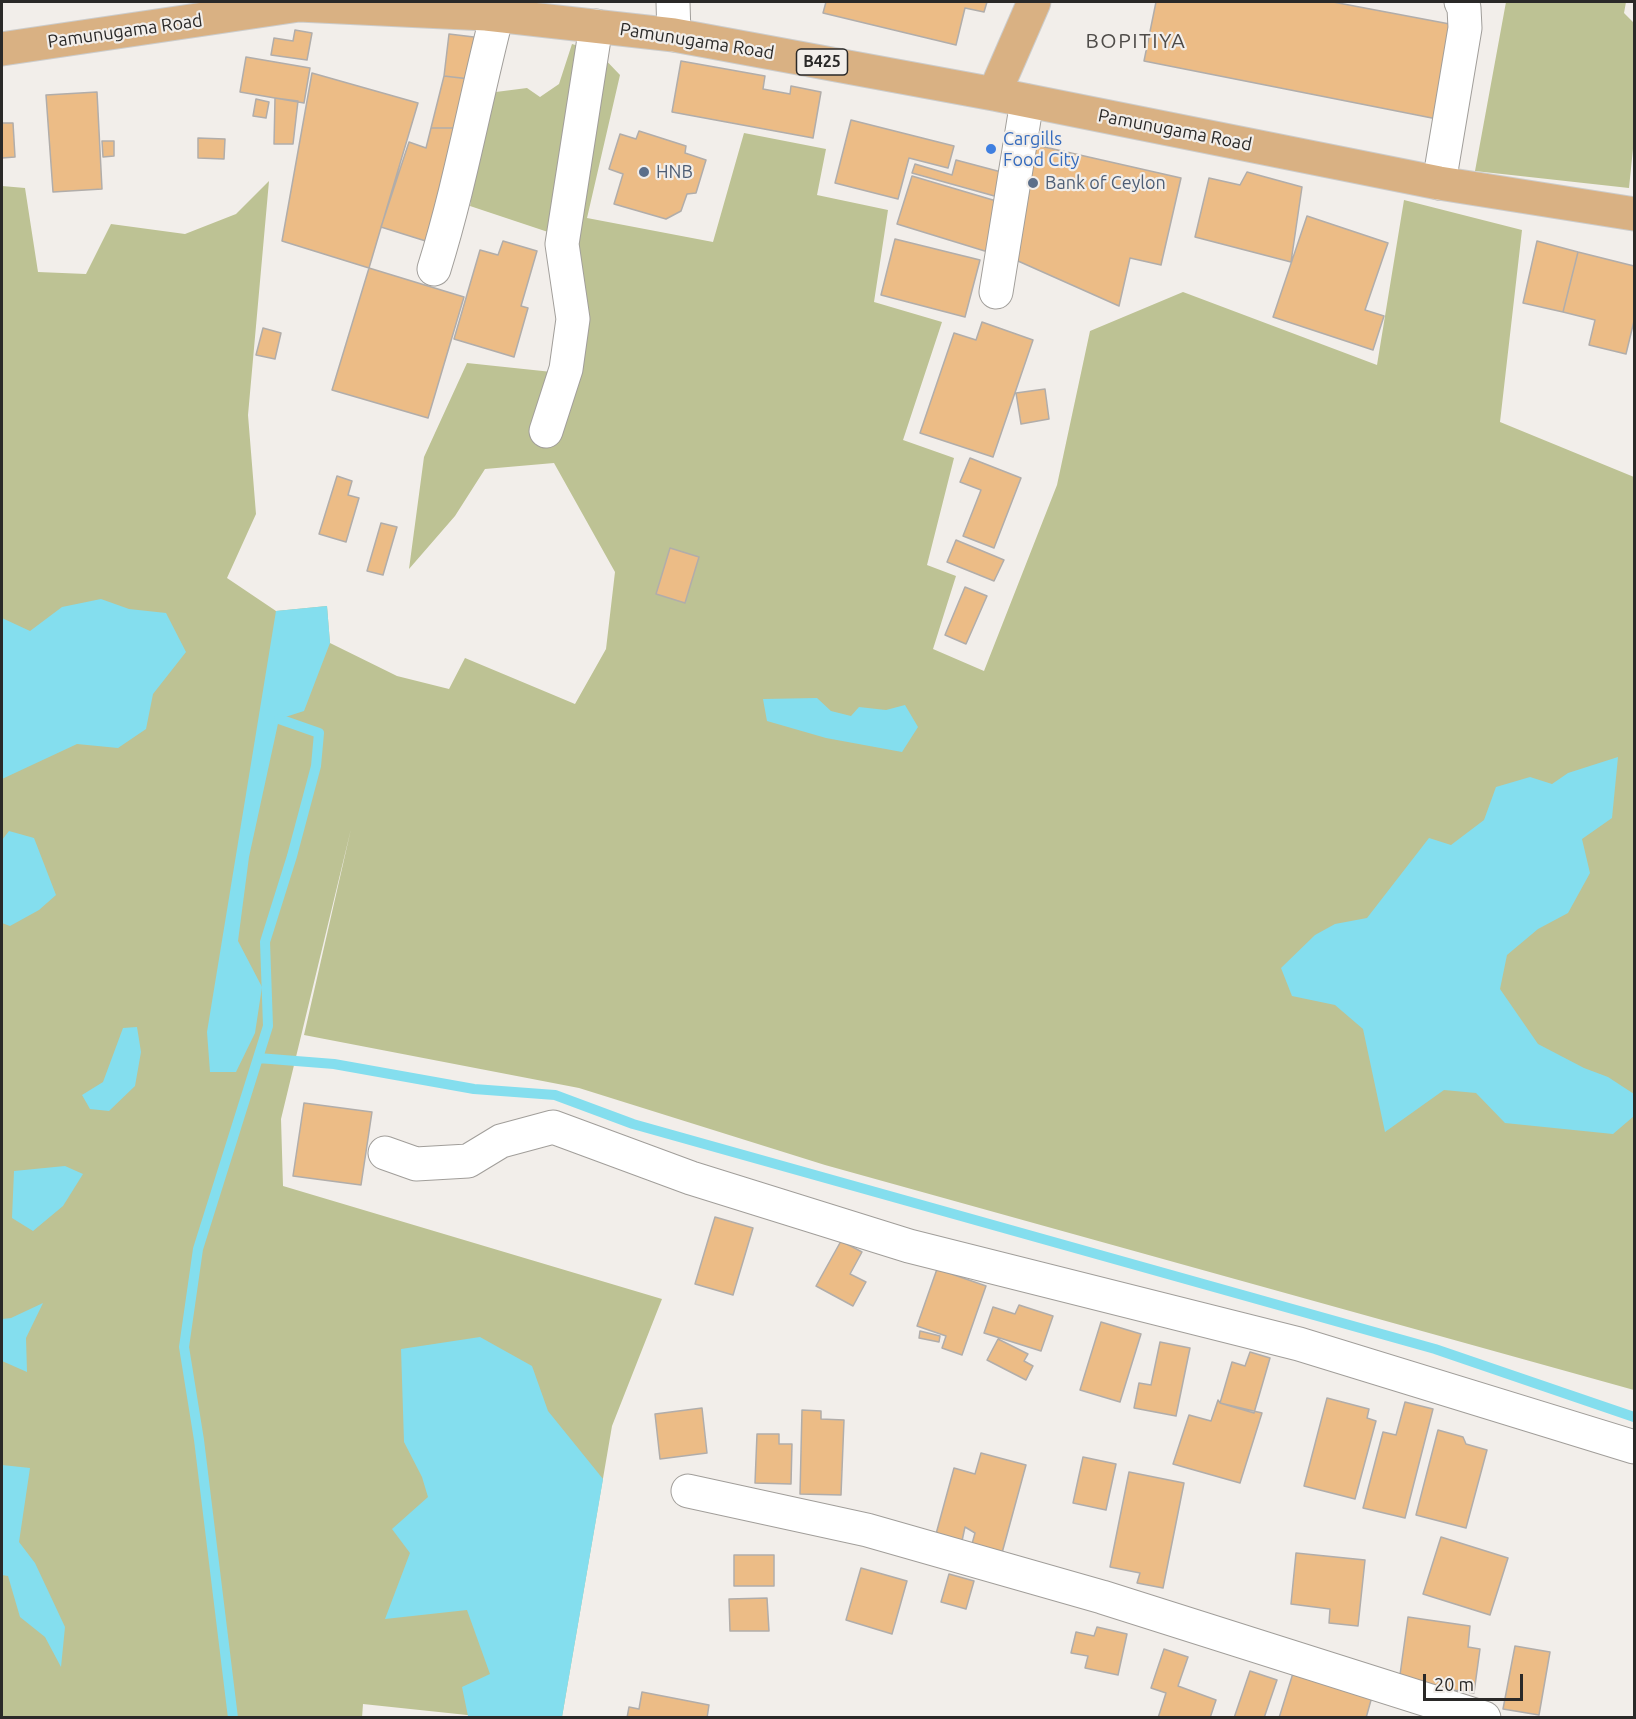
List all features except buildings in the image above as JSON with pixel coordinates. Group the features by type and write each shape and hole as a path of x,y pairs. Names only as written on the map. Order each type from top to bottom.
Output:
{"main road":[{"path":"994,94 1034,2"},
{"name":"Pamunugama Road","path":"2,49 299,3 496,15 674,34 994,94 1439,183 1635,214"}],"street":[{"path":"673,2 674,34"},
{"path":"1439,183 1465,28 1464,8 1461,2"},
{"path":"434,269 452,213 475,101 496,15"},
{"path":"546,431 566,369 573,319 562,244 596,26"},
{"path":"996,292 1027,101"},
{"path":"385,1154 416,1164 468,1161 501,1141 553,1127 691,1178 909,1246 1299,1344 1635,1447"},
{"path":"688,1491 867,1530 1102,1597 1484,1718"}],"green space":[{"path":"1506,2 1626,2 1624,13 1634,23 1634,139 1629,188 1475,171"},
{"path":"572,44 598,52 620,75 587,218 713,242 744,133 826,149 817,195 888,210 874,302 942,322 903,440 954,458 927,565 956,576 933,649 984,671 1057,485 1090,331 1183,292 1377,365 1404,200 1522,230 1500,422 1634,477 1634,1390 825,1165 579,1088 304,1035 351,829 281,1119 283,1186 662,1299 612,1426 562,1717 486,1717 363,1704 362,1718 2,1717 2,186 25,188 38,272 86,274 111,224 185,234 236,214 269,181 248,415 256,514 227,578 276,611 327,606 330,643 397,676 449,689 465,658 575,704 606,649 615,572 554,463 485,469 455,516 409,569 424,457 467,363 552,372 575,241 470,206 488,93 527,88 540,97 559,84"}],"water":[{"path":"101,599 129,609 166,613 186,652 153,694 146,729 118,748 77,744 2,779 2,618 30,631 62,607"},
{"path":"327,606 330,643 304,711 279,719 249,857 238,941 262,987 255,1033 236,1072 210,1072 207,1032 276,611"},
{"path":"817,698 831,711 851,716 859,707 886,710 905,705 918,727 902,752 826,738 767,721 763,699"},
{"path":"1618,757 1612,818 1582,839 1590,873 1568,913 1538,929 1507,955 1500,989 1538,1044 1584,1068 1608,1077 1634,1094 1634,1116 1613,1134 1505,1123 1476,1093 1444,1090 1385,1132 1363,1029 1335,1005 1292,996 1281,968 1315,935 1335,924 1367,918 1429,838 1451,845 1484,820 1496,787 1530,777 1552,784 1568,773"},
{"path":"9,831 34,838 56,895 39,910 10,926 2,923 2,840"},
{"path":"137,1027 141,1052 135,1086 109,1111 90,1109 82,1095 103,1082 123,1028"},
{"path":"65,1166 83,1174 63,1206 33,1231 12,1218 14,1171"},
{"path":"43,1303 26,1338 27,1372 2,1361 2,1319 11,1318"},
{"path":"480,1337 532,1366 548,1411 603,1479 562,1717 468,1716 462,1687 490,1674 467,1610 385,1619 410,1553 392,1529 428,1497 422,1477 404,1442 401,1349"},
{"path":"2,1465 30,1468 19,1542 35,1563 65,1627 61,1667 45,1637 20,1617 8,1576 2,1575"}],"waterway":[{"path":"233,1718 199,1440 184,1347 198,1249 268,1026 265,942 292,856 316,766 319,733 279,719"},
{"path":"258,1058 334,1064 474,1089 555,1095 633,1124 1435,1349 1634,1417"}],"place":[{"name":"Cargills Food City","path":"991,149"},
{"name":"HNB","path":"644,172"},
{"name":"Bank of Ceylon","path":"1033,183"}],"district":[{"name":"BOPITIYA","path":"1136,41"}]}
